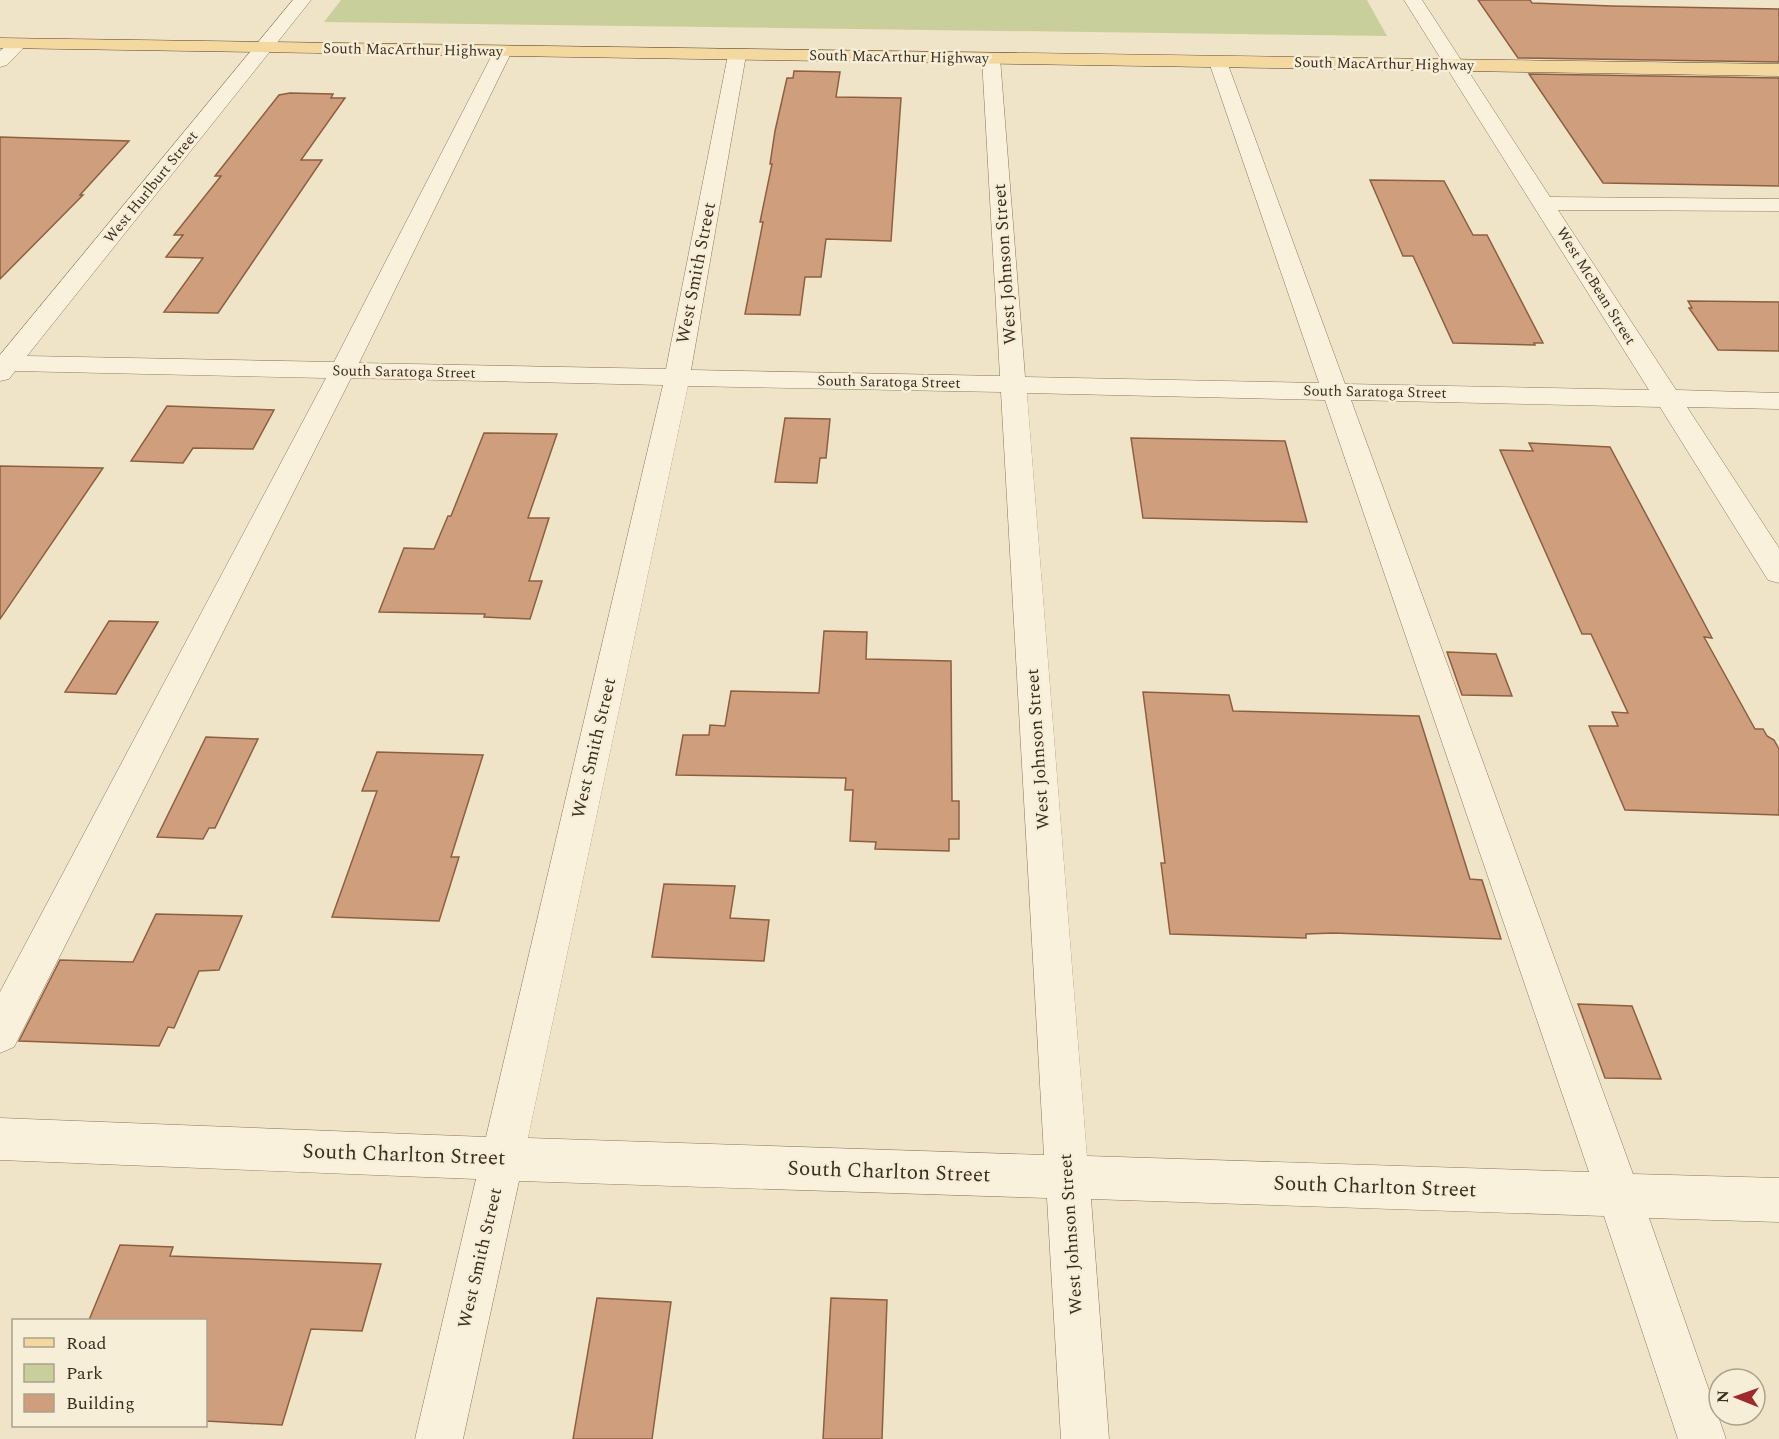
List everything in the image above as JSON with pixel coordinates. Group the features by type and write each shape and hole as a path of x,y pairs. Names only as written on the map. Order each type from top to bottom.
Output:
{"main road":[{"name":"South MacArthur Highway","path":"9,44 1779,70"}],"street":[{"name":"West Hurlburt Street","path":"3,366 302,0"},
{"name":"West McBean Street","path":"1413,0 1779,572"},
{"path":"0,61 9,44"},
{"path":"0,1033 342,370 503,51"},
{"name":"West Smith Street","path":"439,1439 677,378 737,55"},
{"name":"West Johnson Street","path":"990,58 1085,1439"},
{"path":"1218,62 1619,1195 1702,1439"},
{"path":"1543,203 1779,205"},
{"name":"South Saratoga Street","path":"3,366 342,370 1779,401"},
{"name":"South Charlton Street","path":"0,1139 502,1159 1779,1200"}],"green space":[{"path":"341,0 1367,0 1387,36 324,22"}],"building":[{"path":"1478,0 1530,0 1532,3 1612,6 1779,9 1779,62 1518,58"},
{"path":"794,71 840,72 836,97 901,98 891,241 826,239 821,277 805,277 800,315 745,314 763,222 760,222 772,164 770,164 775,131 787,78 793,78"},
{"path":"1529,74 1779,78 1779,186 1603,183"},
{"path":"333,94 331,98 345,98 301,160 322,160 218,313 164,312 203,258 166,257 183,235 174,235 221,176 215,176 279,95"},
{"path":"0,137 129,141 80,195 83,195 0,279"},
{"path":"1370,180 1444,181 1473,235 1487,235 1543,343 1534,343 1535,345 1453,343 1413,256 1403,256"},
{"path":"1688,301 1779,302 1779,351 1718,350 1689,308 1692,308"},
{"path":"167,406 274,410 253,449 193,448 183,463 131,461"},
{"path":"785,418 830,419 826,458 820,458 817,483 775,482"},
{"path":"484,433 557,434 528,518 549,518 529,581 542,581 530,619 484,617 485,614 379,612 404,548 434,549 448,516 451,516"},
{"path":"1131,438 1285,441 1307,522 1143,518"},
{"path":"1529,443 1610,447 1712,638 1704,637 1755,729 1763,729 1779,749 1779,815 1625,810 1589,726 1618,726 1612,712 1628,713 1591,634 1582,634 1500,450 1533,451"},
{"path":"0,466 103,468 0,619"},
{"path":"109,621 158,622 116,694 65,692"},
{"path":"824,631 867,632 866,659 951,661 952,801 959,801 959,839 949,839 949,851 875,849 876,842 850,841 853,790 845,790 846,778 676,775 683,735 709,735 710,725 725,726 731,691 819,693"},
{"path":"1447,652 1496,654 1512,696 1462,695"},
{"path":"1143,692 1229,695 1233,711 1419,716 1470,879 1482,880 1501,939 1333,933 1306,934 1306,938 1170,934 1161,863 1165,863"},
{"path":"206,737 258,739 215,828 209,828 203,839 157,837"},
{"path":"377,752 483,755 451,857 459,857 439,921 332,917 377,791 362,791"},
{"path":"664,884 735,886 730,918 769,920 764,961 652,957"},
{"path":"156,914 242,916 219,970 199,971 174,1028 168,1027 159,1046 19,1041 60,960 133,962"},
{"path":"1578,1004 1632,1006 1661,1079 1605,1078"},
{"path":"120,1245 173,1247 170,1256 381,1264 362,1331 311,1329 282,1425 207,1421 207,1319 89,1319"},
{"path":"597,1298 671,1302 652,1439 573,1439"},
{"path":"831,1298 887,1300 882,1439 823,1439"}]}
